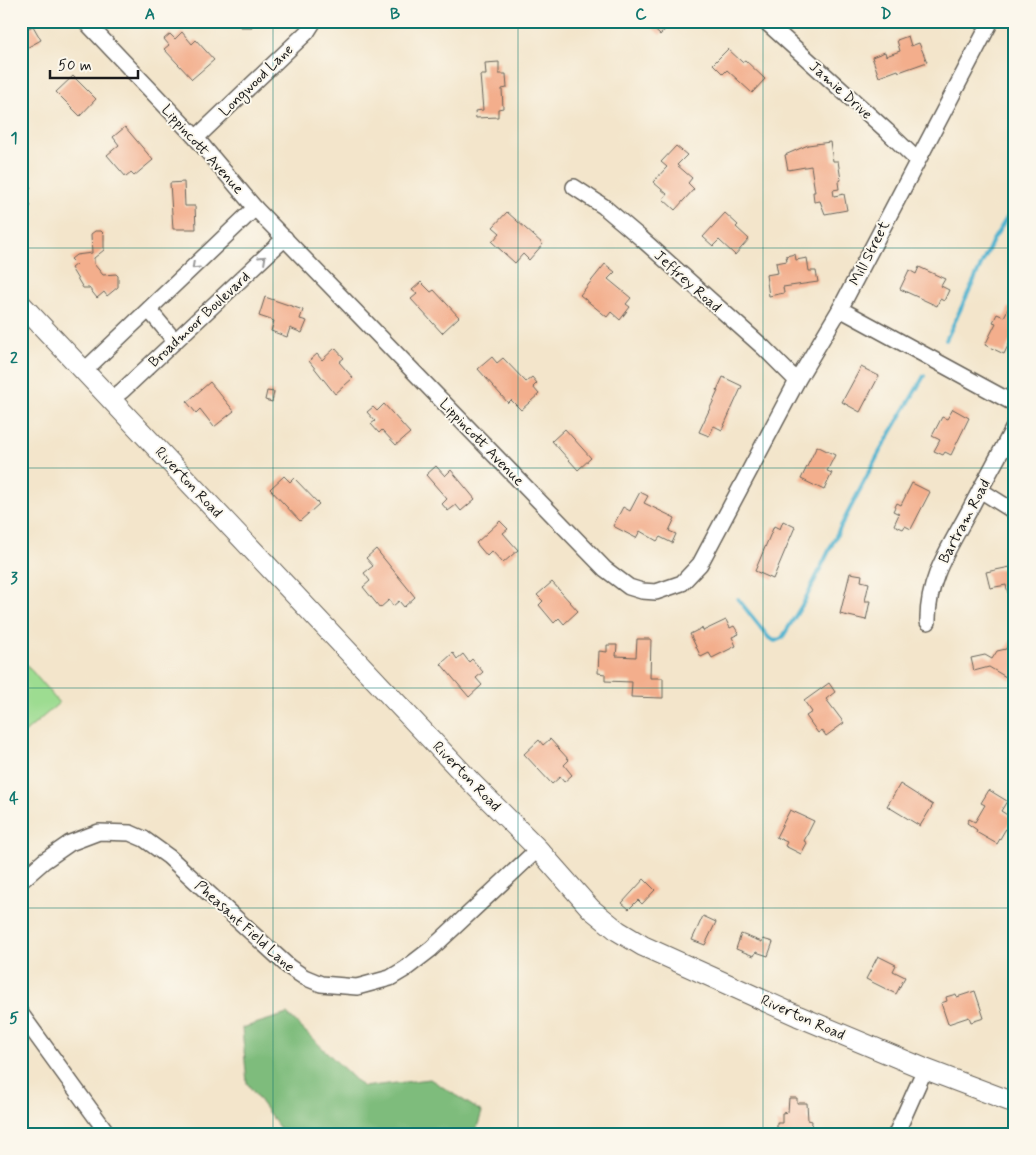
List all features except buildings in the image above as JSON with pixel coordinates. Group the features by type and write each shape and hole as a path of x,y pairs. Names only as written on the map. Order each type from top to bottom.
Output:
{"main road":[{"name":"Riverton Road","path":"21,304 472,784 538,849 592,909 618,931 643,946 798,1016 925,1069 1015,1103"}],"street":[{"name":"Lippincott Avenue","path":"85,21 196,138 255,208 604,568 629,587 642,591 656,592 682,583 700,564 797,381 840,309"},
{"name":"Longwood Lane","path":"196,138 307,32 314,21"},
{"name":"Jamie Drive","path":"764,21 917,160"},
{"name":"Mill Street","path":"840,309 991,21"},
{"name":"Jeffrey Road","path":"574,187 603,206 642,239 764,348 797,381"},
{"path":"85,370 255,208"},
{"name":"Broadmoor Boulevard","path":"111,398 122,391 285,238"},
{"path":"840,309 1015,404"},
{"path":"149,310 175,341"},
{"name":"Bartram Road","path":"928,622 928,601 935,576 1015,425"},
{"path":"980,490 1015,512"},
{"name":"Pheasant Field Lane","path":"21,881 44,861 70,843 99,832 130,833 144,839 169,857 289,967 304,977 321,984 357,987 390,978 405,969 431,949 538,849"},
{"path":"21,1014 108,1134"},
{"path":"896,1134 925,1069"}],"green space":[{"path":"21,658 59,703 21,736"},
{"path":"287,1014 363,1087 430,1079 482,1112 475,1134 284,1134 247,1083 242,1028"}],"waterway":[{"path":"946,340 993,240 1015,205"},
{"path":"738,599 769,638 775,641 782,638 804,602 879,453 924,376"}]}
